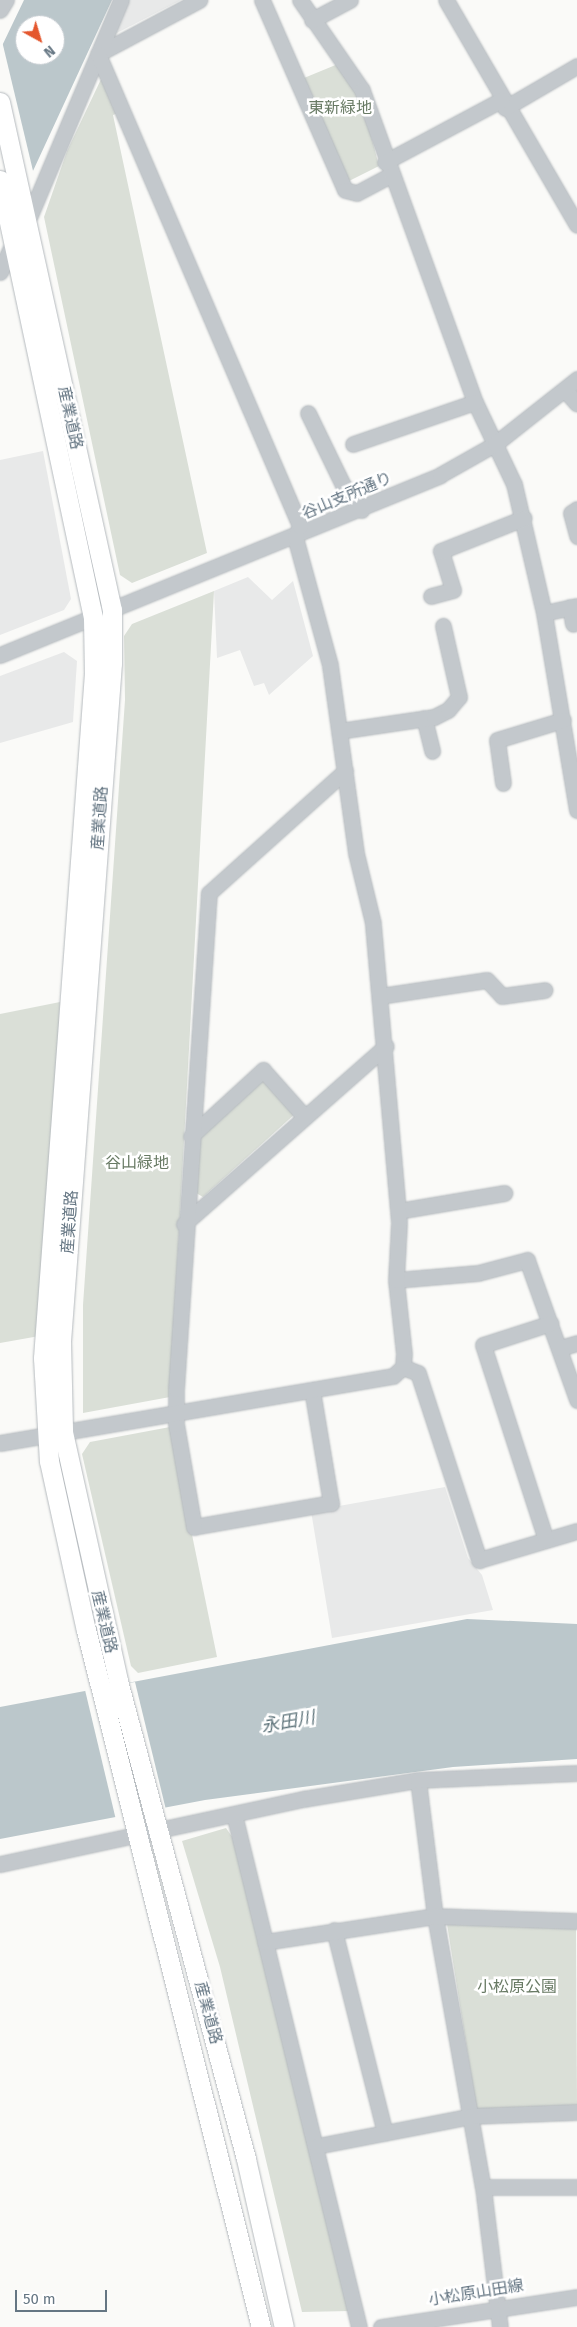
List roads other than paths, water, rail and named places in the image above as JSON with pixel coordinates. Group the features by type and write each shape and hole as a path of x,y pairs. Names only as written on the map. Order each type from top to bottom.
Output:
{"main road":[{"name":"産業道路","path":"0,102 112,610 111,673 55,1433"},
{"name":"産業道路","path":"0,180 93,618 91,710 42,1358 55,1433 109,1682 146,1828 260,2327"},
{"name":"産業道路","path":"146,1828 208,2011 284,2327"}],"street":[{"path":"0,10 6,0"},
{"path":"26,213 121,0"},
{"path":"98,54 199,0"},
{"path":"262,0 345,190 357,193 388,168 503,104 577,66"},
{"path":"300,0 362,90 388,168 476,402 495,444 507,462 524,518 544,613 564,720 577,810"},
{"path":"312,20 350,0"},
{"path":"446,0 503,104 577,225"},
{"path":"98,54 298,521 295,537 324,632 356,853 373,923 386,1046 398,1211 396,1280 403,1367"},
{"path":"0,272 12,238"},
{"name":"谷山支所通り","path":"0,655 295,537 440,476 495,444 566,390 577,379"},
{"path":"566,390 577,404"},
{"path":"353,444 476,402"},
{"path":"308,413 343,485 361,510"},
{"path":"577,509 571,513 577,536"},
{"path":"431,596 453,590 441,551 524,518"},
{"path":"544,613 574,606 573,624"},
{"path":"339,731 424,718 444,713 459,697 443,626"},
{"path":"424,718 432,751"},
{"path":"504,783 497,740 564,720"},
{"path":"312,1390 331,1503 194,1527 176,1412 184,1224 210,889 345,771"},
{"path":"380,996 486,980 502,996 545,990"},
{"path":"184,1224 304,1116 386,1046"},
{"path":"191,1136 263,1070 304,1116"},
{"path":"398,1211 504,1193"},
{"path":"396,1280 478,1273 527,1260 551,1322 577,1400"},
{"path":"546,1540 483,1345 551,1322"},
{"path":"560,1348 577,1343"},
{"path":"0,1443 393,1376 403,1367"},
{"path":"403,1367 418,1373 479,1560 577,1531"},
{"path":"0,1864 146,1828 234,1814 418,1780 577,1773"},
{"path":"418,1780 435,1916 483,2187 500,2327"},
{"path":"234,1814 317,2146 359,2327"},
{"path":"265,1942 435,1916 577,1921"},
{"path":"334,1930 385,2133"},
{"path":"317,2146 471,2116 577,2112"},
{"path":"483,2187 577,2187"},
{"name":"小松原山田線","path":"381,2327 577,2296"}],"water":[{"path":"24,0 112,0 2,238 0,50 15,19 15,65 65,65 65,15 17,15"},
{"name":"永田川","path":"467,1619 577,1624 577,1759 453,1767 205,1800 0,1839 0,1707"}],"park label":[{"name":"東新緑地","path":"340,108"},
{"name":"谷山緑地","path":"137,1163"},
{"name":"小松原公園","path":"517,1987"}]}
